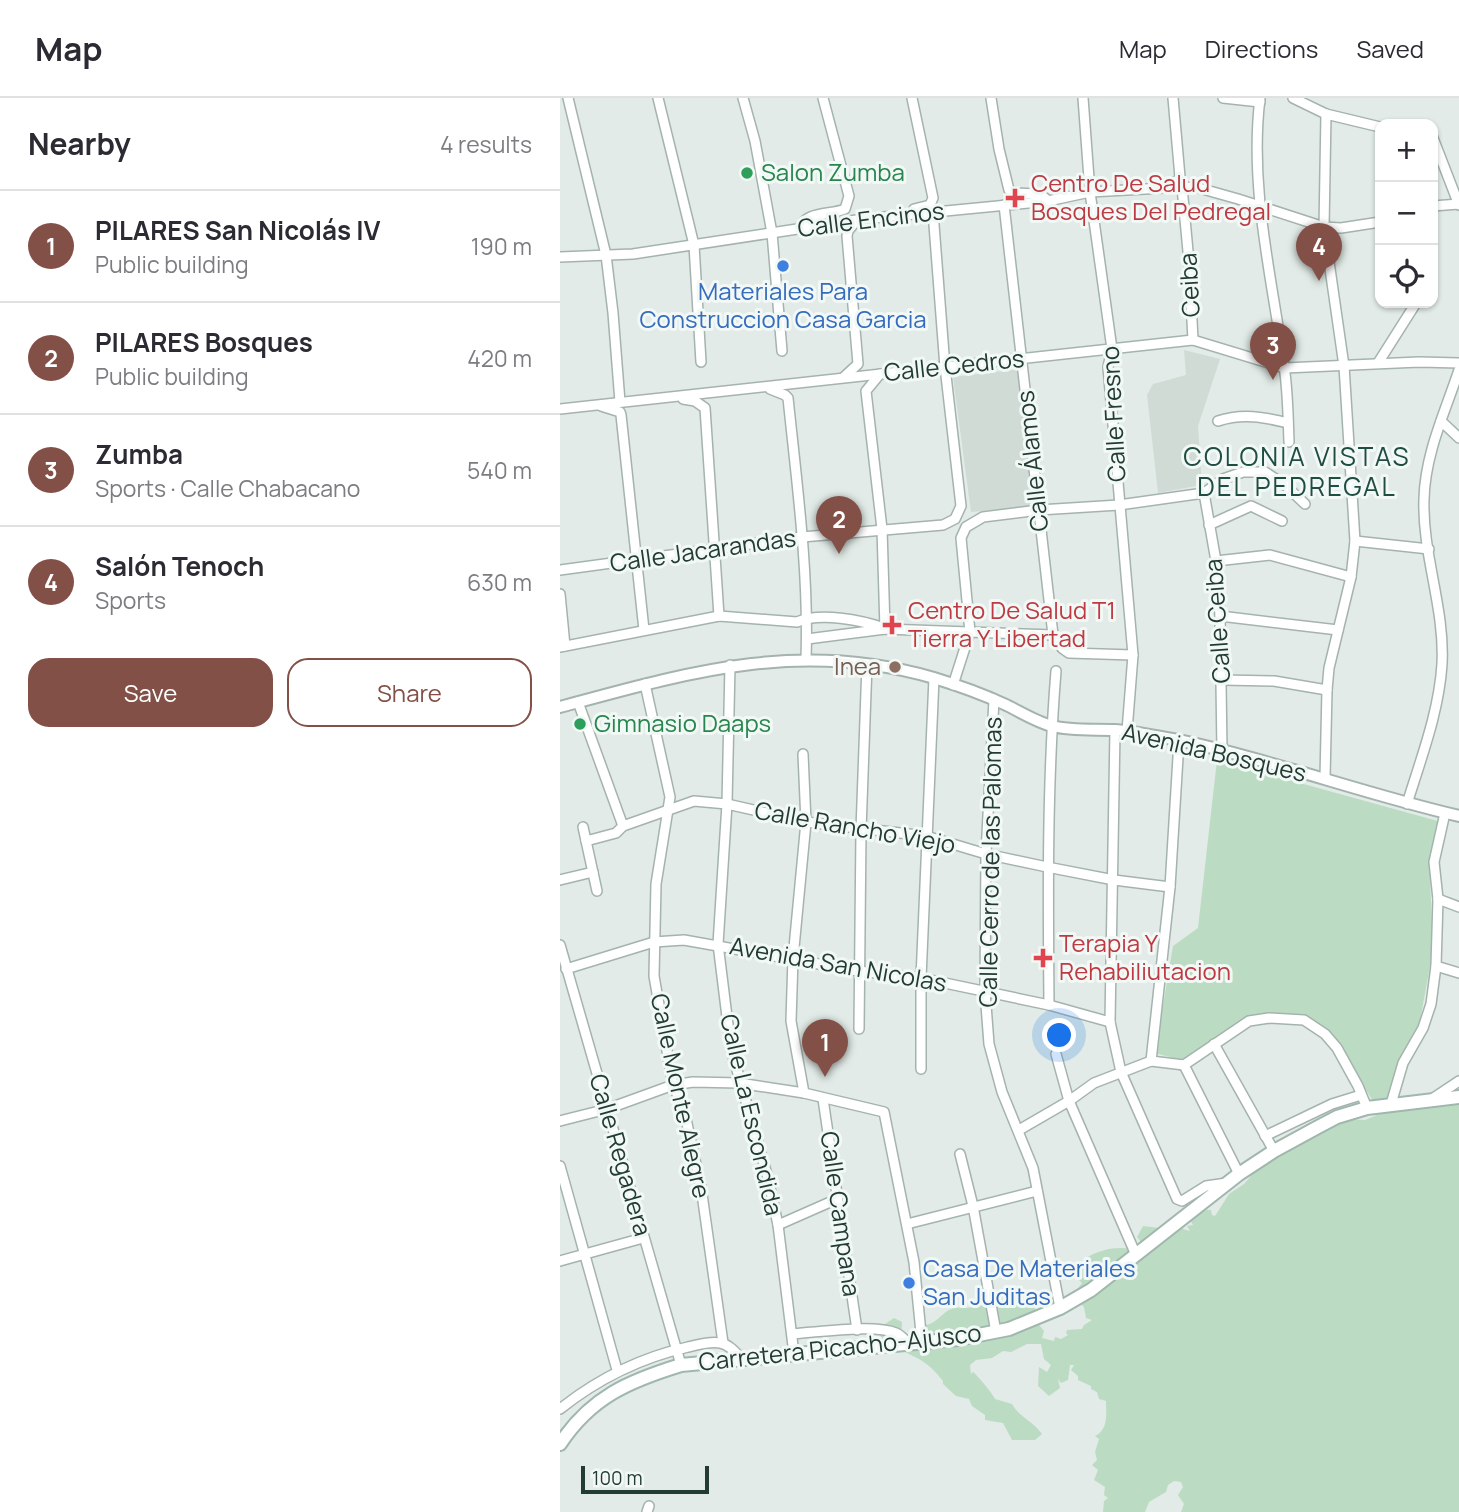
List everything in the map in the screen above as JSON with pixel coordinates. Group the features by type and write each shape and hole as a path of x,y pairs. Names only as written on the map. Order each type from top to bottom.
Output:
{"main road":[{"name":"Carretera Picacho-Ajusco","path":"560,1444 570,1428 588,1409 612,1392 640,1378 681,1365 922,1343 1009,1329 1060,1308 1091,1290 1239,1174 1313,1129 1337,1117 1367,1108 1459,1097"}],"street":[{"path":"568,98 606,255 620,402"},
{"path":"658,98 694,245 701,362"},
{"path":"743,98 755,141 772,233 782,351"},
{"path":"800,229 800,223 806,218 838,213 848,204 849,197 823,98"},
{"path":"912,98 930,178 932,202"},
{"path":"991,98 1009,190 1016,194 1039,194 1048,201"},
{"name":"Calle Fresno","path":"1083,98 1090,192 1112,349 1108,367 1133,655 1128,731"},
{"path":"1163,188 1180,179 1173,98"},
{"path":"1223,98 1260,100 1257,185 1264,246 1285,368 1289,442"},
{"path":"1293,98 1326,114 1375,126"},
{"path":"1325,778 1326,690 1351,577 1355,541 1344,366 1324,227 1326,114"},
{"path":"1438,151 1459,204 1438,206"},
{"name":"Calle Encinos","path":"560,257 633,254 856,221 1048,201 1090,192 1182,187 1199,188 1260,205 1324,227"},
{"name":"Ceiba","path":"1182,187 1193,340"},
{"path":"932,202 959,209"},
{"path":"887,218 892,212 925,207 932,202"},
{"name":"Calle Álamos","path":"1004,205 1053,635"},
{"name":"Calle Jacarandas","path":"560,570 802,537 943,525 955,519 961,506 945,367 933,212"},
{"path":"844,378 856,369 858,364 847,236 856,221"},
{"path":"1324,227 1341,228 1375,223"},
{"path":"1378,363 1413,308"},
{"name":"Calle Cedros","path":"560,409 1193,340 1285,368 1378,363 1459,363"},
{"path":"1407,804 1440,688 1442,630 1425,526 1425,480 1441,421 1459,370"},
{"path":"880,374 866,391 882,530 886,629"},
{"path":"762,387 778,391 788,398 802,537 807,617 806,659"},
{"path":"668,397 695,401 705,408 719,616"},
{"path":"599,405 620,412 621,415 644,630"},
{"path":"1218,421 1238,416 1263,417 1288,424"},
{"path":"1441,421 1459,438"},
{"path":"953,685 970,632 961,538 966,527 983,517 1039,509 1119,505 1204,493 1223,480 1243,472 1265,472 1285,485 1306,505"},
{"name":"Calle Ceiba","path":"1204,493 1216,561 1220,616 1222,751"},
{"path":"1209,525 1251,506 1282,521"},
{"path":"1355,541 1429,549"},
{"path":"1216,561 1270,555 1351,577"},
{"path":"560,594 563,647 719,616 797,622 807,617 864,621 886,629"},
{"path":"1220,616 1338,630"},
{"path":"807,639 886,629 1053,635 1069,653 1133,655"},
{"name":"Avenida Bosques","path":"560,707 730,665 806,659 867,664 934,678 995,699 1052,726 1128,731 1179,741 1459,816"},
{"path":"859,1029 861,830 867,664"},
{"name":"Calle La Escondida","path":"730,665 727,804 718,944 731,1049 768,1178 778,1225 794,1354"},
{"path":"1049,1005 1047,867 1056,671"},
{"path":"921,1069 921,978 934,678"},
{"path":"1223,680 1274,681 1326,690"},
{"name":"Calle Monte Alegre","path":"645,684 670,797 656,884 654,976 673,1085 684,1110 701,1187 723,1343"},
{"name":"Calle Cerro de las Palomas","path":"995,699 986,854 985,992 989,1044 1002,1092 1033,1168 1060,1308"},
{"path":"578,702 623,826"},
{"path":"1115,730 1110,1022 1121,1072 1177,1199 1182,1201 1206,1186 1227,1183"},
{"path":"1151,1061 1170,887 1179,741"},
{"path":"803,754 806,822 793,958 791,1021 804,1093"},
{"name":"Calle Rancho Viejo","path":"586,841 616,834 623,826 669,808 694,802 727,804 806,822 926,836 986,854 1047,867 1170,887"},
{"path":"1391,1104 1403,1063 1427,1016 1436,966 1438,899 1434,862 1445,813"},
{"path":"583,827 597,891"},
{"path":"560,880 593,872"},
{"path":"1438,899 1459,907"},
{"name":"Avenida San Nicolas","path":"566,969 653,942 684,940 858,971 921,978 1049,1005 1110,1022"},
{"name":"Calle Regadera","path":"560,945 681,1365"},
{"path":"1436,966 1459,972"},
{"path":"1019,1130 1094,1083 1151,1061 1184,1065 1249,1021 1269,1018 1304,1020 1325,1034 1337,1048 1367,1108"},
{"path":"1214,1044 1273,1151"},
{"path":"1056,1054 1069,1101 1136,1255"},
{"path":"1184,1065 1239,1174"},
{"path":"1432,1099 1459,1080"},
{"path":"560,1121 607,1109 673,1085 693,1082 739,1083 804,1093 884,1112 914,1262 922,1343"},
{"path":"1265,1136 1305,1115 1361,1095"},
{"name":"Calle Campana","path":"823,1099 858,1330"},
{"path":"1332,1104 1337,1117"},
{"path":"1305,1115 1313,1129"},
{"path":"960,1154 973,1206 996,1332"},
{"path":"560,1166 617,1370"},
{"path":"907,1224 1037,1191"},
{"path":"778,1225 837,1199"},
{"path":"560,1261 643,1238"},
{"path":"792,1334 858,1330 897,1333 909,1344"},
{"path":"560,1409 587,1387 617,1370 677,1349 705,1343 723,1343 742,1359"}],"shaded area":[{"path":"1184,350 1220,359 1198,426 1202,485 1158,493 1147,395 1153,384 1186,375"},
{"path":"1019,369 1034,506 971,512 953,377"}],"green space":[{"path":"1217,760 1445,823 1430,877 1433,950 1419,1026 1399,1063 1400,1095 1373,1101 1329,1033 1301,1017 1248,1019 1184,1061 1155,1053 1173,946 1198,928"},
{"path":"1459,1096 1459,1512 1181,1512 1184,1504 1178,1495 1183,1487 1181,1482 1174,1481 1168,1485 1166,1492 1149,1502 1145,1512 1103,1512 1104,1501 1108,1498 1104,1495 1105,1487 1094,1480 1098,1470 1092,1465 1097,1460 1095,1452 1099,1439 1095,1436 1103,1430 1106,1420 1106,1401 1099,1399 1091,1386 1078,1380 1078,1376 1071,1370 1074,1365 1070,1365 1068,1380 1061,1383 1058,1379 1060,1388 1049,1396 1038,1386 1039,1367 1047,1372 1051,1365 1044,1359 1041,1344 1027,1344 1011,1352 1003,1351 992,1358 976,1360 970,1365 971,1374 975,1374 995,1399 1012,1404 1042,1434 1035,1440 1012,1440 1003,1423 985,1420 985,1415 972,1406 969,1399 956,1396 928,1365 891,1345 878,1333 882,1326 894,1318 902,1322 901,1339 911,1341 929,1333 922,1329 922,1325 932,1323 950,1309 1011,1301 1035,1307 1036,1321 1044,1331 1042,1338 1054,1341 1055,1337 1061,1339 1068,1335 1067,1330 1082,1329 1092,1320 1086,1318 1084,1307 1075,1298 1075,1292 1082,1283 1075,1276 1088,1257 1113,1248 1139,1251 1142,1243 1137,1237 1143,1226 1159,1228 1154,1235 1171,1234 1179,1230 1180,1222 1183,1229 1190,1231 1187,1226 1193,1225 1190,1220 1204,1210 1211,1210 1215,1216 1229,1194 1244,1184 1257,1169 1284,1147 1345,1119 1365,1120 1387,1111"}],"place":[{"name":"Salon Zumba","path":"747,173"},
{"name":"Centro De Salud Bosques Del Pedregal","path":"1015,198"},
{"name":"Materiales Para Construccion Casa Garcia","path":"783,266"},
{"name":"Salón Tenoch","path":"1319,281"},
{"name":"Zumba","path":"1273,380"},
{"name":"PILARES Bosques","path":"839,554"},
{"name":"Centro De Salud T1 Tierra Y Libertad","path":"892,625"},
{"name":"Inea","path":"895,667"},
{"name":"Gimnasio Daaps","path":"580,724"},
{"name":"Terapia Y Rehabiliutacion","path":"1043,958"},
{"name":"PILARES San Nicolás IV","path":"825,1077"},
{"name":"Casa De Materiales San Juditas","path":"909,1283"}],"district":[{"name":"COLONIA VISTAS DEL PEDREGAL","path":"1297,472"}]}
